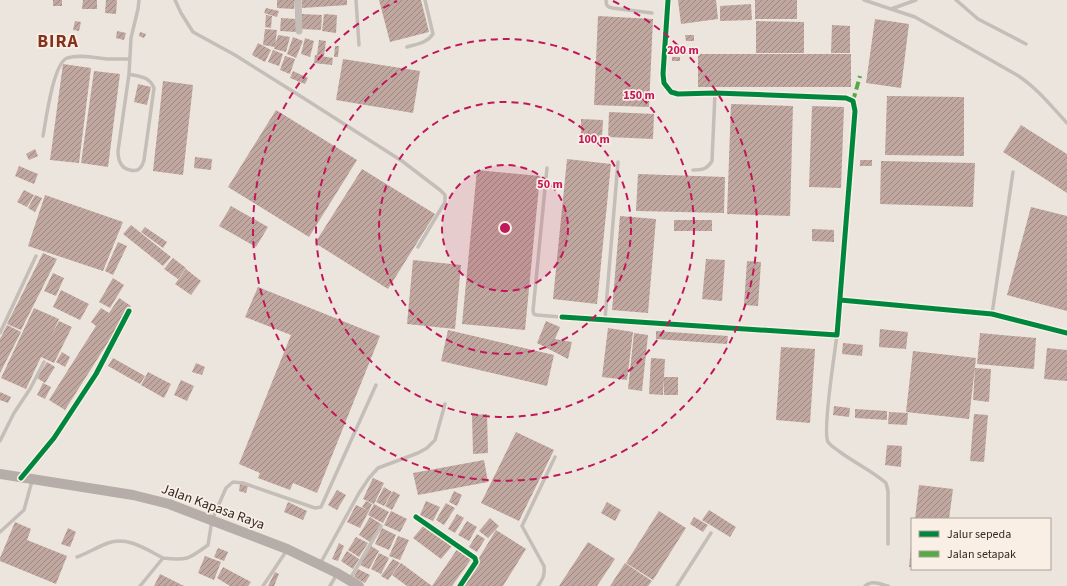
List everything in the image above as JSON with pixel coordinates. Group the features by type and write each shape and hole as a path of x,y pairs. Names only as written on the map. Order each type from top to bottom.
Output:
{"main road":[{"name":"Jalan Kapasa Raya","path":"0,474 133,495 169,504 287,549 338,573 359,586"}],"street":[{"path":"298,0 299,31"},
{"path":"562,317 837,335 855,111 853,101 846,98 716,93 678,94 671,92 664,82 663,74 668,0"},
{"path":"840,300 992,314 1067,332"},
{"path":"21,478 54,438 96,374 129,311"},
{"path":"416,517 475,558 476,562 460,586"}],"lane":[{"path":"128,74 152,81 154,88 144,160 140,168 134,171 126,169 120,164 118,159 129,59 138,9 138,0"},
{"path":"356,0 359,45"},
{"path":"407,47 429,40 433,34 425,0"},
{"path":"606,0 608,7 652,13"},
{"path":"864,0 915,18 1024,79 1067,123"},
{"path":"891,9 916,0"},
{"path":"956,0 978,19 1026,44"},
{"path":"176,2 193,32 235,55 402,161 445,195 445,202 418,246"},
{"path":"43,136 50,99 59,65 66,58 77,56 129,59"},
{"path":"693,170 702,170 708,167 712,161 716,93"},
{"path":"605,319 618,162"},
{"path":"547,168 533,311 534,314 537,315 562,317"},
{"path":"992,314 1013,172"},
{"path":"0,333 36,256"},
{"path":"837,335 826,437 833,446 886,483 888,491 888,544"},
{"path":"0,441 14,413 30,389 44,362"},
{"path":"77,557 87,554 108,543 121,540 139,546 163,558 181,560 194,555 208,545 212,520 226,488 233,482 243,483 315,508 321,507 376,385"},
{"path":"320,565 368,478 378,468 418,454 427,448 435,440 445,404"},
{"path":"538,586 545,574 544,566 522,526 555,457"},
{"path":"0,532 24,510 32,480"},
{"path":"350,580 381,526"},
{"path":"677,586 711,533"},
{"path":"263,586 287,549"},
{"path":"140,586 163,558"},
{"path":"330,586 338,573"},
{"path":"865,586 875,582 888,586"}],"building":[{"path":"53,0 62,0 62,6 53,6"},
{"path":"83,0 97,0 97,9 82,9"},
{"path":"106,0 117,0 116,14 105,13"},
{"path":"277,0 295,0 294,9 277,8"},
{"path":"302,0 347,0 347,5 302,8"},
{"path":"379,0 421,0 429,32 390,42"},
{"path":"678,0 716,0 718,19 681,24"},
{"path":"755,0 797,0 797,19 755,19"},
{"path":"751,4 752,20 720,21 720,6"},
{"path":"266,8 279,11 277,17 264,13"},
{"path":"302,14 322,15 321,30 301,29"},
{"path":"324,14 337,15 336,33 322,31"},
{"path":"266,15 272,16 271,28 265,27"},
{"path":"598,16 653,19 649,107 594,105"},
{"path":"281,18 297,19 296,32 280,31"},
{"path":"875,19 909,24 901,88 866,83"},
{"path":"75,21 81,22 79,31 73,30"},
{"path":"756,21 804,22 804,53 756,53"},
{"path":"832,25 850,26 850,53 831,53"},
{"path":"265,29 277,30 275,47 263,45"},
{"path":"117,31 126,33 124,40 116,38"},
{"path":"140,32 146,34 144,38 139,36"},
{"path":"278,35 290,37 286,52 274,49"},
{"path":"685,35 694,35 694,41 686,41"},
{"path":"293,37 303,41 296,58 287,54"},
{"path":"305,38 314,41 310,57 301,54"},
{"path":"319,40 326,41 324,56 317,55"},
{"path":"258,43 271,50 265,62 252,55"},
{"path":"335,46 339,46 338,57 334,57"},
{"path":"273,50 283,54 279,66 268,62"},
{"path":"698,54 851,54 851,87 698,87"},
{"path":"315,55 333,58 332,65 314,63"},
{"path":"285,56 295,59 290,74 280,70"},
{"path":"672,57 680,57 680,61 672,61"},
{"path":"343,59 420,71 413,113 336,100"},
{"path":"63,64 91,68 79,163 50,160"},
{"path":"94,71 120,74 108,167 81,163"},
{"path":"293,71 308,78 305,84 290,78"},
{"path":"163,81 193,85 183,175 153,171"},
{"path":"138,84 151,87 147,105 134,102"},
{"path":"887,96 964,97 964,156 885,155"},
{"path":"731,104 793,106 790,216 727,214"},
{"path":"812,106 844,107 841,188 809,187"},
{"path":"276,110 357,160 309,237 228,187"},
{"path":"609,112 654,114 653,139 608,137"},
{"path":"581,119 603,120 602,137 581,136"},
{"path":"1021,125 1067,154 1067,193 1003,152"},
{"path":"35,149 38,156 29,160 26,154"},
{"path":"195,157 212,159 211,170 194,168"},
{"path":"567,159 611,164 597,304 553,299"},
{"path":"860,160 872,160 872,166 860,166"},
{"path":"881,161 975,163 973,207 880,204"},
{"path":"19,166 38,174 34,184 15,176"},
{"path":"362,169 435,214 388,289 315,243"},
{"path":"477,170 540,176 525,330 462,324"},
{"path":"638,174 725,177 724,213 636,211"},
{"path":"24,190 34,195 27,207 17,202"},
{"path":"35,195 42,198 35,212 28,208"},
{"path":"45,195 123,222 103,271 28,246"},
{"path":"231,206 268,227 256,247 219,226"},
{"path":"1031,207 1067,216 1067,311 1007,295"},
{"path":"620,216 656,219 648,313 612,310"},
{"path":"674,220 712,220 712,231 674,231"},
{"path":"131,225 171,257 163,266 123,234"},
{"path":"145,227 167,242 163,248 141,232"},
{"path":"812,229 834,230 834,242 812,241"},
{"path":"118,242 127,246 113,275 105,271"},
{"path":"43,253 57,259 21,330 7,324"},
{"path":"173,258 186,268 178,279 164,269"},
{"path":"706,259 725,260 722,301 702,299"},
{"path":"413,260 461,265 455,329 407,324"},
{"path":"747,261 761,262 758,306 744,305"},
{"path":"186,269 201,281 191,295 175,284"},
{"path":"53,273 64,278 56,296 44,291"},
{"path":"113,278 124,285 110,308 99,302"},
{"path":"258,287 380,336 317,493 293,483 290,490 258,478 260,473 239,464 291,335 245,317"},
{"path":"61,290 89,304 80,320 53,307"},
{"path":"119,298 131,306 65,410 49,400 96,326 91,322 101,308 109,313"},
{"path":"34,308 59,319 51,337 59,321 72,327 54,363 41,357 26,389 1,378"},
{"path":"546,321 560,327 555,339 572,342 568,359 537,343"},
{"path":"7,325 21,332 0,373 0,339"},
{"path":"608,328 633,332 627,380 602,377"},
{"path":"880,329 908,332 906,349 879,347"},
{"path":"448,330 554,355 547,386 441,361"},
{"path":"656,331 728,336 727,344 656,339"},
{"path":"634,333 648,335 642,391 628,389"},
{"path":"980,333 1036,338 1034,369 977,364"},
{"path":"843,343 863,345 862,356 842,354"},
{"path":"781,347 815,349 810,423 776,420"},
{"path":"1047,348 1067,350 1067,381 1044,379"},
{"path":"913,351 976,358 969,419 906,412"},
{"path":"62,352 70,357 65,367 56,362"},
{"path":"113,358 145,376 140,384 108,366"},
{"path":"651,358 665,359 663,395 649,394"},
{"path":"47,362 55,367 45,383 37,378"},
{"path":"196,363 205,367 202,375 192,372"},
{"path":"975,368 991,369 989,402 973,400"},
{"path":"148,372 171,384 164,398 141,385"},
{"path":"664,377 678,377 678,395 664,395"},
{"path":"181,380 194,386 187,401 174,395"},
{"path":"43,383 51,387 45,399 37,395"},
{"path":"0,392 11,397 8,403 0,400"},
{"path":"834,406 850,408 849,417 833,415"},
{"path":"855,409 887,411 887,420 855,418"},
{"path":"889,412 908,413 907,425 888,424"},
{"path":"487,414 488,453 473,454 472,415"},
{"path":"974,414 988,415 984,462 970,461"},
{"path":"516,432 554,450 519,521 481,503"},
{"path":"887,445 902,446 901,467 885,465"},
{"path":"484,460 488,482 418,495 413,473"},
{"path":"373,478 384,483 374,504 363,499"},
{"path":"240,484 248,486 246,493 239,491"},
{"path":"919,485 953,489 949,518 915,518"},
{"path":"384,487 392,492 384,506 376,502"},
{"path":"337,490 346,495 337,510 328,505"},
{"path":"393,491 400,495 392,510 385,506"},
{"path":"454,491 462,495 457,506 449,502"},
{"path":"366,501 372,504 369,511 362,507"},
{"path":"426,501 440,507 433,521 420,515"},
{"path":"288,502 307,511 303,520 284,512"},
{"path":"607,502 621,510 615,521 601,513"},
{"path":"446,503 455,508 444,525 436,520"},
{"path":"374,504 389,512 383,523 368,515"},
{"path":"356,505 369,511 360,528 347,522"},
{"path":"709,510 736,527 730,537 702,520"},
{"path":"391,511 407,519 400,532 384,525"},
{"path":"659,511 686,528 653,580 626,563"},
{"path":"457,514 464,518 455,533 448,529"},
{"path":"370,517 381,524 370,542 359,535"},
{"path":"694,517 708,525 703,532 690,524"},
{"path":"490,518 499,526 488,538 479,531"},
{"path":"467,521 477,527 469,541 458,535"},
{"path":"15,522 31,529 27,540 67,556 56,584 0,561"},
{"path":"424,525 452,546 441,559 413,538"},
{"path":"68,528 76,532 70,547 61,544"},
{"path":"382,528 396,535 389,550 375,544"},
{"path":"496,530 526,549 503,586 462,586"},
{"path":"477,534 485,539 477,552 469,547"},
{"path":"398,536 409,540 400,560 389,556"},
{"path":"356,537 368,543 359,557 348,550"},
{"path":"588,542 615,559 597,586 559,586"},
{"path":"339,543 344,546 338,561 332,559"},
{"path":"371,546 379,551 369,569 360,565"},
{"path":"218,548 228,552 224,561 214,557"},
{"path":"458,548 472,558 452,586 432,586"},
{"path":"911,548 911,567 909,567"},
{"path":"347,551 359,559 353,569 341,561"},
{"path":"379,553 389,558 381,574 371,569"},
{"path":"205,556 221,562 214,580 198,573"},
{"path":"393,559 400,563 388,580 381,576"},
{"path":"401,563 432,586 407,586 392,575"},
{"path":"625,563 652,581 648,586 610,586"},
{"path":"223,567 251,582 248,586 230,586 217,578"},
{"path":"358,569 370,575 365,583 354,577"},
{"path":"275,572 279,574 274,586 268,586"},
{"path":"160,574 184,586 154,586"}],"marked path":[{"path":"853,101 860,76"}],"cycle path":[{"path":"562,317 837,335 855,111 853,101 846,98 715,93 678,94 671,92 664,83 663,74 668,0"},
{"path":"840,300 992,314 1067,333"},
{"path":"21,478 54,438 96,374 129,311"},
{"path":"416,517 475,558 476,562 460,586"}],"district":[{"name":"BIRA","path":"58,41"}]}
